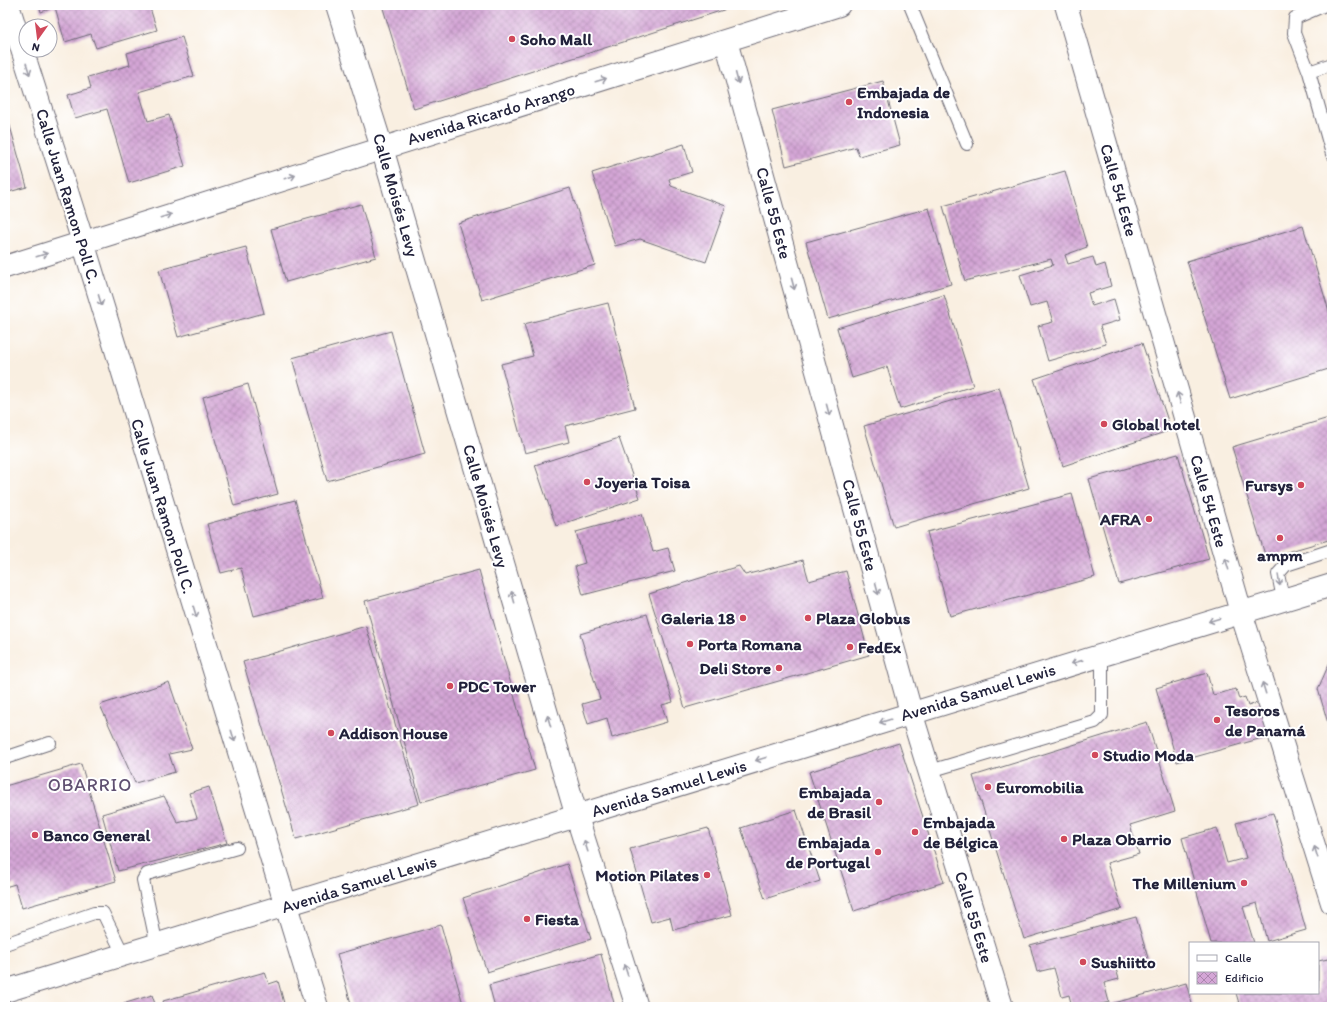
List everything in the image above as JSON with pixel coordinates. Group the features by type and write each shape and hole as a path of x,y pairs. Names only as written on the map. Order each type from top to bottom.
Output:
{"street":[{"name":"Calle Juan Ramon Poll C.","path":"8,5 83,242 285,907 317,1007"},
{"name":"Calle Moisés Levy","path":"337,5 382,148 577,817 637,1007"},
{"name":"Avenida Ricardo Arango","path":"5,267 839,5"},
{"name":"Calle 54 Este","path":"1066,5 1241,612 1332,902"},
{"name":"Calle 55 Este","path":"726,41 912,712 1002,1007"},
{"name":"Avenida Samuel Lewis","path":"5,992 577,817 912,712 1332,585"}],"lane":[{"path":"910,5 967,144"},
{"path":"1325,5 1295,18 1294,32 1328,130 1332,154"},
{"path":"1308,72 1332,64"},
{"path":"1283,599 1278,574 1286,565 1332,550"},
{"path":"930,771 1095,722 1102,715 1102,655"},
{"path":"5,758 50,743"},
{"path":"157,946 143,880 147,874 237,848"},
{"path":"5,944 94,913 103,913 124,956"}],"building":[{"path":"39,5 149,5 157,30 96,48 91,34 65,42 55,7 41,12"},
{"name":"Soho Mall","path":"382,5 739,5 414,109"},
{"path":"182,37 194,76 139,92 148,121 169,115 185,166 129,183 107,109 75,118 68,95 91,88 88,77 130,65 127,53"},
{"path":"883,81 900,145 859,156 856,147 786,166 772,110"},
{"path":"8,119 27,187 5,193 5,120"},
{"path":"684,144 692,172 669,179 671,186 726,206 706,262 640,239 615,246 592,173"},
{"path":"1065,171 1087,247 1065,255 1068,264 1093,257 1096,267 1105,264 1111,286 1088,293 1092,306 1114,299 1120,320 1100,326 1106,344 1048,361 1038,326 1053,322 1047,302 1030,307 1020,275 1053,265 1051,259 965,281 943,206"},
{"path":"570,188 595,265 482,300 458,223"},
{"path":"361,204 376,257 286,282 271,229"},
{"path":"929,208 951,284 828,319 806,242"},
{"path":"1303,226 1332,321 1332,368 1230,399 1187,261"},
{"path":"246,247 264,313 178,337 159,270"},
{"path":"944,295 973,386 900,409 887,367 852,378 837,328"},
{"path":"608,303 635,408 565,426 569,442 525,453 501,364 533,356 524,324"},
{"path":"391,331 425,454 327,481 292,358"},
{"path":"1142,343 1171,430 1063,466 1034,379"},
{"path":"248,384 278,494 234,506 203,397"},
{"path":"999,387 1029,488 894,527 864,426"},
{"path":"1332,417 1332,539 1266,558 1232,447"},
{"name":"Joyeria Toisa","path":"619,438 640,498 556,526 535,465"},
{"name":"AFRA","path":"1178,454 1209,559 1119,584 1089,479"},
{"path":"1072,494 1095,577 950,616 927,532"},
{"path":"295,500 323,598 254,616 241,568 221,573 207,524"},
{"path":"642,514 653,552 668,548 675,571 583,595 575,566 585,563 576,532"},
{"path":"803,560 809,581 846,571 869,655 685,708 649,594 739,566 745,575"},
{"name":"PDC Tower","path":"479,570 535,770 421,802 365,601"},
{"path":"647,614 673,702 662,705 667,722 612,738 607,718 588,724 582,704 600,699 580,634"},
{"name":"Addison House","path":"366,626 419,804 296,839 243,662"},
{"path":"1332,657 1332,737 1318,689"},
{"name":"Tesoros de Panamá","path":"1207,673 1213,695 1236,689 1239,699 1245,697 1248,706 1263,701 1273,735 1177,762 1156,688"},
{"path":"169,682 192,749 169,754 175,772 135,783 100,705"},
{"name":"Plaza Obarrio","path":"1147,722 1175,811 1130,825 1139,854 1107,863 1122,909 1024,939 973,776"},
{"path":"899,743 944,882 854,911 809,772"},
{"name":"Banco General","path":"81,764 116,881 22,908 15,884 5,887 5,786"},
{"path":"209,787 227,843 118,871 102,814 164,796 178,823 197,818 189,793"},
{"path":"796,810 820,881 765,899 741,828"},
{"name":"The Millenium","path":"1273,813 1306,930 1267,941 1257,903 1243,907 1254,942 1211,942 1182,838 1217,828 1227,863 1246,858 1236,823"},
{"path":"708,828 732,915 673,930 670,917 651,922 630,849"},
{"name":"Fiesta","path":"567,864 591,939 487,972 463,898"},
{"name":"Sushiitto","path":"1136,917 1148,958 1115,966 1119,979 1104,983 1109,1002 1089,1007 1072,1007 1069,995 1062,997 1054,968 1037,972 1030,945"},
{"path":"441,925 463,1004 451,1007 352,1007 337,954"},
{"path":"601,954 615,1007 495,1007 489,985"},
{"path":"1328,959 1332,971 1332,1007 1240,1007 1236,994 1319,994 1319,961"},
{"path":"265,972 269,984 278,981 285,1007 165,1007 163,1001"},
{"path":"1186,983 1193,1007 1100,1007"},
{"path":"152,995 156,1007 113,1007"}],"place":[{"name":"Soho Mall","path":"512,39"},
{"name":"Embajada de Indonesia","path":"849,102"},
{"name":"Global hotel","path":"1104,424"},
{"name":"Joyeria Toisa","path":"587,482"},
{"name":"Fursys","path":"1301,485"},
{"name":"AFRA","path":"1149,519"},
{"name":"ampm","path":"1280,538"},
{"name":"Galeria 18","path":"743,618"},
{"name":"Plaza Globus","path":"808,618"},
{"name":"Porta Romana","path":"690,644"},
{"name":"FedEx","path":"850,647"},
{"name":"Deli Store","path":"779,668"},
{"name":"PDC Tower","path":"450,686"},
{"name":"Tesoros de Panamá","path":"1217,720"},
{"name":"Addison House","path":"331,733"},
{"name":"Studio Moda","path":"1095,755"},
{"name":"Euromobilia","path":"988,787"},
{"name":"Embajada de Brasil","path":"879,802"},
{"name":"Embajada de Bélgica","path":"915,832"},
{"name":"Banco General","path":"35,835"},
{"name":"Plaza Obarrio","path":"1064,839"},
{"name":"Embajada de Portugal","path":"878,852"},
{"name":"Motion Pilates","path":"707,875"},
{"name":"The Millenium","path":"1244,883"},
{"name":"Fiesta","path":"527,919"},
{"name":"Sushiitto","path":"1083,962"}],"district":[{"name":"OBARRIO","path":"90,785"}]}
